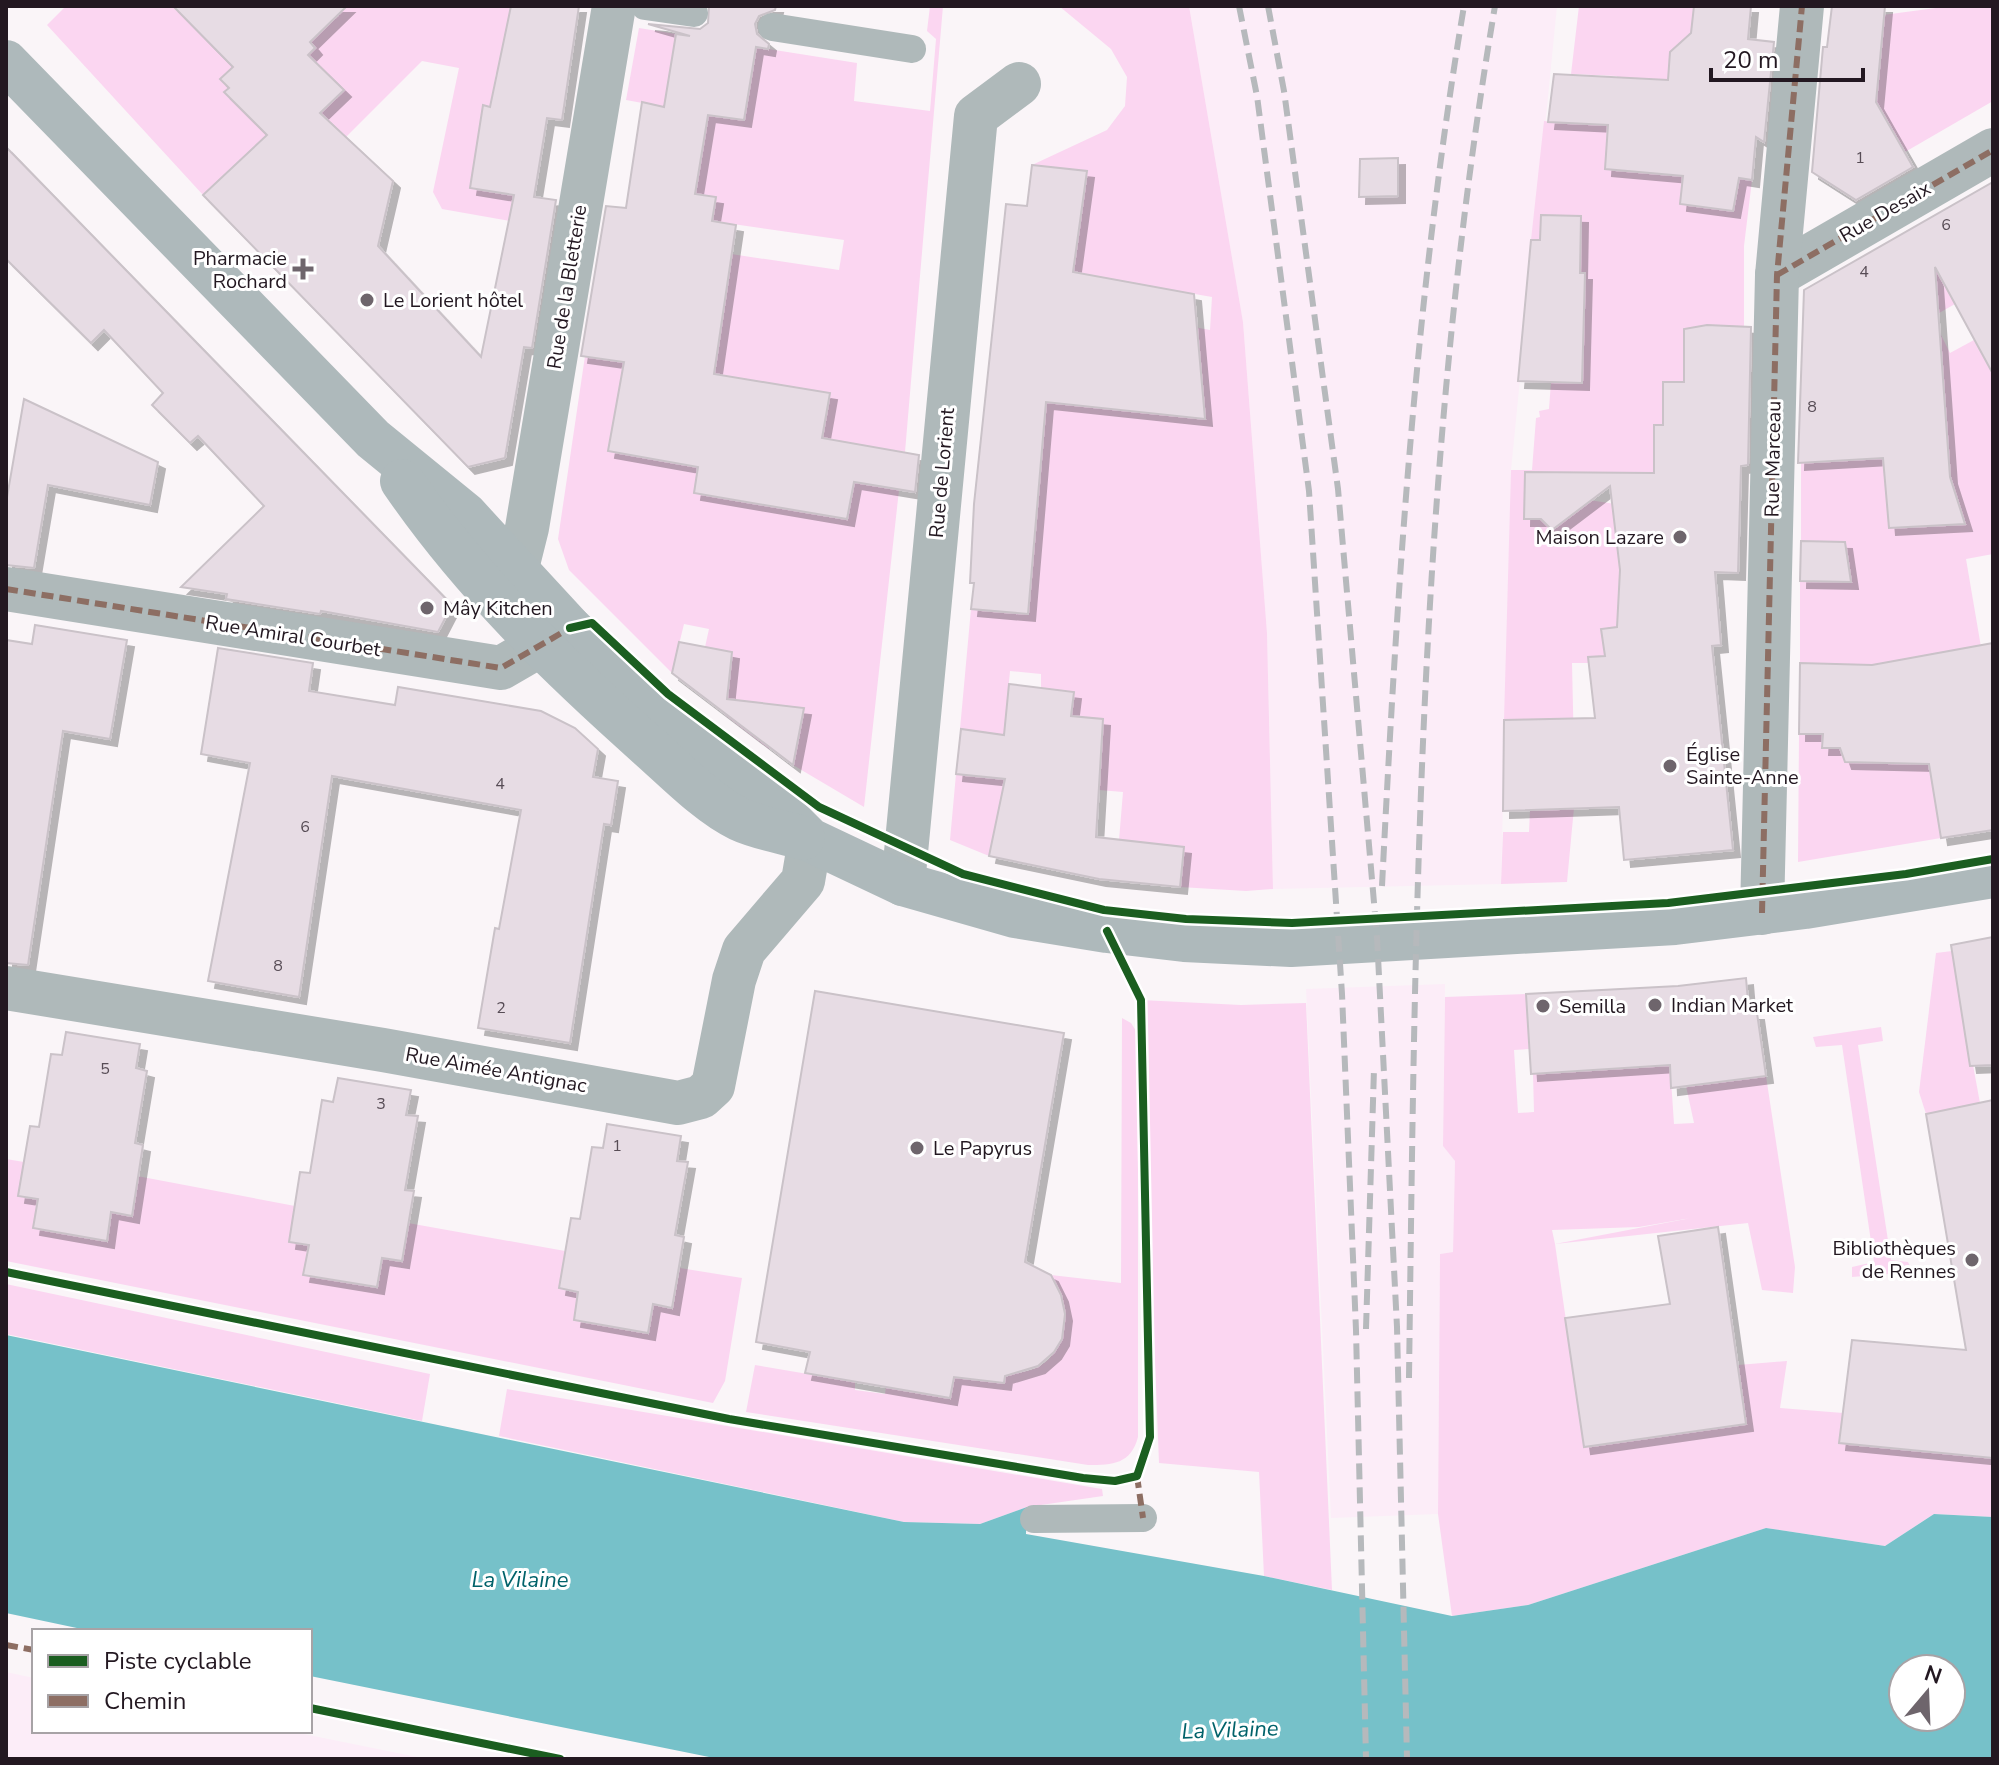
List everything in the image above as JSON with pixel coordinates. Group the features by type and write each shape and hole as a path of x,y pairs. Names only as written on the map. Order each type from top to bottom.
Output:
{"main road":[{"path":"6,62 373,439 465,514 517,568 554,637"},
{"path":"373,439 441,537 554,637 615,671 755,785 810,840 903,884 1015,916 1184,940 1291,945 1612,930 1762,913 1993,876"}],"street":[{"name":"Rue de la Bletterie","path":"517,568 527,528 614,6"},
{"name":"Rue Marceau","path":"1762,913 1777,275 1802,6"},
{"name":"Rue de Lorient","path":"903,884 976,116 1019,84"},
{"name":"Rue Desaix","path":"1777,275 1993,150"},
{"name":"Rue Amiral Courbet","path":"6,589 501,668 554,637"},
{"name":"Rue Aimée Antignac","path":"6,988 383,1050 678,1103 701,1097 713,1086 734,980 744,950 803,881 810,840"}],"lane":[{"path":"645,6 694,13"},
{"path":"772,27 912,49"},
{"path":"1034,1519 1143,1518"}],"shaded area":[{"path":"66,6 334,6 341,12 347,6 511,6 513,75 496,73 490,107 484,105 471,187 548,200 544,227 442,209 433,192 459,68 422,61 282,201 302,131 344,90 330,76 203,195 47,25"},
{"path":"930,6 943,6 905,452 821,438 830,393 720,375 609,451 698,467 694,493 846,519 854,482 899,490 864,807 793,765 804,708 776,705 769,749 725,715 732,652 705,647 709,629 684,624 672,673 569,570 558,539 585,356 714,376 731,254 839,270 844,240 712,221 716,197 695,194 708,115 744,120 756,47 857,63 854,101 930,111 936,39 927,31"},
{"path":"1059,6 1189,6 1243,322 1267,633 1273,889 1246,891 1180,887 1183,847 1119,840 1123,792 1099,790 1103,719 1071,716 1073,692 1041,688 1041,674 1010,671 1004,734 1069,742 999,810 989,856 950,840 956,774 1002,735 960,729 971,609 1028,613 1047,370 1087,171 1032,165 1107,130 1125,106 1127,77 1111,49","holes":["1126,282 1212,297 1210,330 1167,322 1201,380 1204,419 1118,410"]},
{"path":"1189,6 1557,6 1511,470 1501,884 1273,889 1267,633 1243,322"},
{"path":"1579,6 1694,6 1689,130 1680,204 1733,211 1739,178 1752,180 1744,246 1744,327 1707,325 1684,329 1684,381 1663,382 1663,425 1654,426 1654,460 1740,473 1583,473 1582,499 1622,505 1620,570 1626,626 1601,629 1605,656 1589,657 1589,663 1572,663 1575,797 1567,882 1501,884 1503,832 1529,832 1530,810 1504,720 1511,470 1532,470 1536,418 1540,417 1539,411 1549,409 1551,382 1582,383 1585,274 1575,273 1531,240 1544,121 1574,124 1578,93 1616,95 1617,76 1571,74"},
{"path":"1951,6 1993,6 1993,101 1905,152 1891,128 1873,138 1878,79 1825,73 1830,22"},
{"path":"639,28 676,34 671,61 678,71 676,83 668,82 664,107 626,100"},
{"path":"1932,261 1955,304 1932,317 1950,353 1974,340 1993,374 1993,554 1966,559 1981,647 1948,653 1957,705 1985,700 1986,705 1993,704 1993,744 1964,749 1969,780 1933,787 1941,838 1798,862 1799,734 1823,734 1822,748 1840,748 1845,762 1874,763 1871,728 1948,713 1943,677 1924,680 1919,656 1887,662 1890,687 1873,690 1876,715 1869,716 1863,665 1800,663 1800,581 1851,582 1845,542 1801,541 1801,462 1842,460 1841,437 1802,439 1803,371 1874,367 1882,444 1901,443 1902,453 1883,456 1890,528 1923,526 1922,512 1934,512 1934,506 1958,504 1940,448 1947,448 1943,388 1916,390 1911,336 1842,339 1842,311 1852,307 1859,319 1899,296 1892,283"},
{"path":"1952,951 1980,1103 1926,1114 1919,1092 1936,953"},
{"path":"1445,984 1443,1146 1455,1161 1453,1252 1440,1254 1438,1514 1331,1518 1306,989"},
{"path":"1526,994 1529,1049 1514,1050 1518,1113 1534,1112 1533,1074 1670,1065 1674,1124 1694,1123 1686,1086 1766,1076 1795,1267 1793,1293 1762,1290 1748,1223 1555,1244 1584,1446 1746,1424 1738,1365 1787,1361 1780,1408 1843,1413 1840,1443 1993,1458 1993,1517 1934,1514 1885,1546 1766,1528 1528,1605 1452,1616 1438,1514 1440,1254 1453,1252 1455,1161 1443,1146 1445,997","holes":["1691,1218 1555,1244 1552,1230 1639,1227"]},
{"path":"1141,1000 1241,1005 1306,1003 1332,1590 1264,1576 1259,1472 1159,1463"},
{"path":"1122,1018 1131,1023 1138,1034 1138,1437 1131,1453 1113,1463 1088,1465 746,1412 755,1365 855,1382 855,1390 885,1394 886,1387 950,1398 954,1377 1004,1383 1006,1373 1042,1365 1060,1341 1062,1308 1051,1275 1121,1283"},
{"path":"1881,1027 1883,1041 1858,1045 1891,1260 1908,1262 1913,1272 1852,1277 1852,1267 1874,1262 1842,1045 1816,1047 1813,1037"},
{"path":"6,1159 24,1162 18,1196 38,1199 33,1228 106,1241 111,1212 131,1216 137,1176 295,1206 289,1242 309,1245 303,1274 377,1287 382,1258 402,1261 408,1223 565,1251 559,1287 578,1292 574,1320 647,1333 653,1304 673,1307 680,1268 742,1278 725,1381 713,1403 6,1261"},
{"path":"6,1284 430,1374 422,1421 6,1334"},
{"path":"507,1389 1102,1489 1103,1496 1027,1507 980,1524 904,1522 499,1436"},
{"path":"6,1672 32,1678 32,1733 299,1733 427,1759 6,1759"}],"water":[{"name":"La Vilaine","path":"6,1335 904,1522 980,1524 1027,1507 1026,1534 1264,1576 1452,1616 1528,1605 1766,1528 1885,1546 1934,1514 1993,1517 1993,1759 719,1759 312,1676 312,1629 82,1629 6,1613"}],"building":[{"path":"173,6 347,6 310,42 315,48 308,55 344,90 320,113 393,181 378,246 481,357 514,195 470,188 483,105 490,107 511,6 579,6 562,120 547,118 534,197 556,200 532,348 524,347 505,458 468,467 203,195 267,135 224,92 229,88 220,79 233,67"},
{"path":"709,6 776,6 775,10 759,16 755,24 757,34 769,44 768,49 756,47 744,120 708,115 695,194 716,197 712,221 736,225 714,374 830,393 822,438 919,455 915,492 854,482 847,519 694,493 698,467 608,451 624,362 581,356 606,206 626,208 642,102 664,107 676,34 690,36 648,24 700,29 708,23"},
{"path":"1694,6 1751,6 1748,39 1774,42 1764,142 1756,137 1752,180 1739,178 1733,211 1680,204 1683,176 1605,169 1608,125 1548,122 1554,74 1668,80 1670,52 1691,33"},
{"path":"1832,6 1885,6 1876,102 1913,167 1856,200 1812,172 1823,47 1827,47"},
{"path":"6,147 452,605 438,632 321,611 320,614 226,599 227,594 181,587 264,506 198,436 190,443 152,405 163,393 104,330 91,343 6,259"},
{"path":"1398,158 1398,196 1359,197 1360,159"},
{"path":"1032,165 1087,171 1073,272 1194,294 1205,419 1046,402 1028,614 971,609 974,583 970,583 974,504 1006,204 1027,206"},
{"path":"1993,182 1993,374 1935,267 1950,477 1965,524 1889,528 1883,458 1798,463 1804,290"},
{"path":"1541,215 1581,216 1580,273 1585,273 1582,383 1518,381 1531,240 1540,240"},
{"path":"1707,325 1751,327 1748,465 1741,466 1738,573 1715,572 1721,645 1712,646 1733,850 1624,860 1619,807 1503,811 1504,720 1595,718 1588,657 1605,656 1601,629 1617,627 1620,570 1610,486 1552,530 1541,519 1524,519 1525,472 1654,473 1654,425 1663,425 1663,382 1684,382 1684,329"},
{"path":"24,399 158,462 150,505 48,485 34,568 6,565 6,503"},
{"path":"1801,541 1845,542 1851,582 1800,581"},
{"path":"35,625 127,640 110,739 63,731 28,965 6,963 6,640 32,644"},
{"path":"679,642 732,652 727,699 804,708 793,765 672,673"},
{"path":"1993,643 1993,830 1941,838 1929,764 1845,762 1840,748 1822,748 1823,734 1799,734 1800,663 1872,665"},
{"path":"218,648 313,663 309,691 395,705 398,687 541,711 575,728 598,749 593,777 618,781 611,825 604,824 570,1043 478,1028 495,928 499,929 521,810 332,776 299,997 208,981 250,763 201,754"},
{"path":"1009,684 1074,692 1071,716 1103,719 1096,837 1184,847 1180,887 1099,879 989,856 1005,779 956,774 961,729 1004,735"},
{"path":"1993,937 1993,1065 1970,1066 1951,945"},
{"path":"1746,978 1749,1013 1757,1013 1766,1076 1671,1088 1670,1065 1531,1074 1526,994 1678,986"},
{"name":"Le Papyrus","path":"815,991 1064,1033 1025,1262 1051,1275 1061,1295 1065,1314 1062,1339 1054,1352 1038,1366 1005,1376 1004,1383 954,1377 950,1398 805,1373 810,1352 756,1342"},
{"path":"66,1032 140,1044 136,1068 147,1071 135,1143 143,1145 132,1216 111,1212 107,1241 33,1228 38,1199 18,1196 30,1126 39,1127 51,1054 62,1055"},
{"path":"338,1078 411,1090 406,1115 418,1116 405,1190 414,1191 402,1261 382,1258 377,1287 303,1275 309,1245 289,1242 300,1172 310,1173 322,1100 333,1102"},
{"name":"Bibliothèques de Rennes","path":"1993,1100 1993,1458 1839,1443 1852,1340 1966,1350 1926,1114"},
{"path":"607,1124 681,1136 677,1161 688,1162 675,1235 684,1237 672,1308 653,1304 648,1333 574,1320 578,1292 559,1288 571,1218 580,1219 592,1147 603,1148"},
{"path":"1718,1227 1746,1424 1584,1447 1565,1318 1670,1304 1658,1236"}],"railway":[{"path":"1239,6 1257,96 1309,491 1342,994 1356,1330 1366,1759"},
{"path":"1268,6 1284,91 1338,489 1377,937 1397,1327 1407,1759"},
{"path":"1382,886 1394,665 1420,335 1447,115 1464,6"},
{"path":"1409,1378 1414,1034 1425,690 1450,347 1469,176 1495,6"},
{"path":"1366,1329 1374,1069"}],"marked path":[{"path":"1762,913 1777,275 1802,6"},
{"path":"1777,275 1993,150"},
{"path":"6,589 501,668 570,628"},
{"path":"1137,1476 1143,1518"},
{"path":"6,1645 32,1650"}],"cycle path":[{"path":"570,628 592,623 668,694 819,807 963,874 1104,910 1186,919 1292,923 1668,903 1906,874 1993,859"},
{"path":"6,1272 729,1419 1083,1478 1115,1481 1137,1476 1150,1437 1141,1000 1107,931"},
{"path":"312,1708 560,1759"}],"place":[{"name":"Pharmacie Rochard","path":"303,269"},
{"name":"Le Lorient hôtel","path":"367,300"},
{"name":"Maison Lazare","path":"1680,537"},
{"name":"Mây Kitchen","path":"427,608"},
{"name":"Église Sainte-Anne","path":"1670,766"},
{"name":"Indian Market","path":"1655,1005"},
{"name":"Semilla","path":"1543,1006"},
{"name":"Le Papyrus","path":"917,1148"},
{"name":"Bibliothèques de Rennes","path":"1972,1260"}]}
